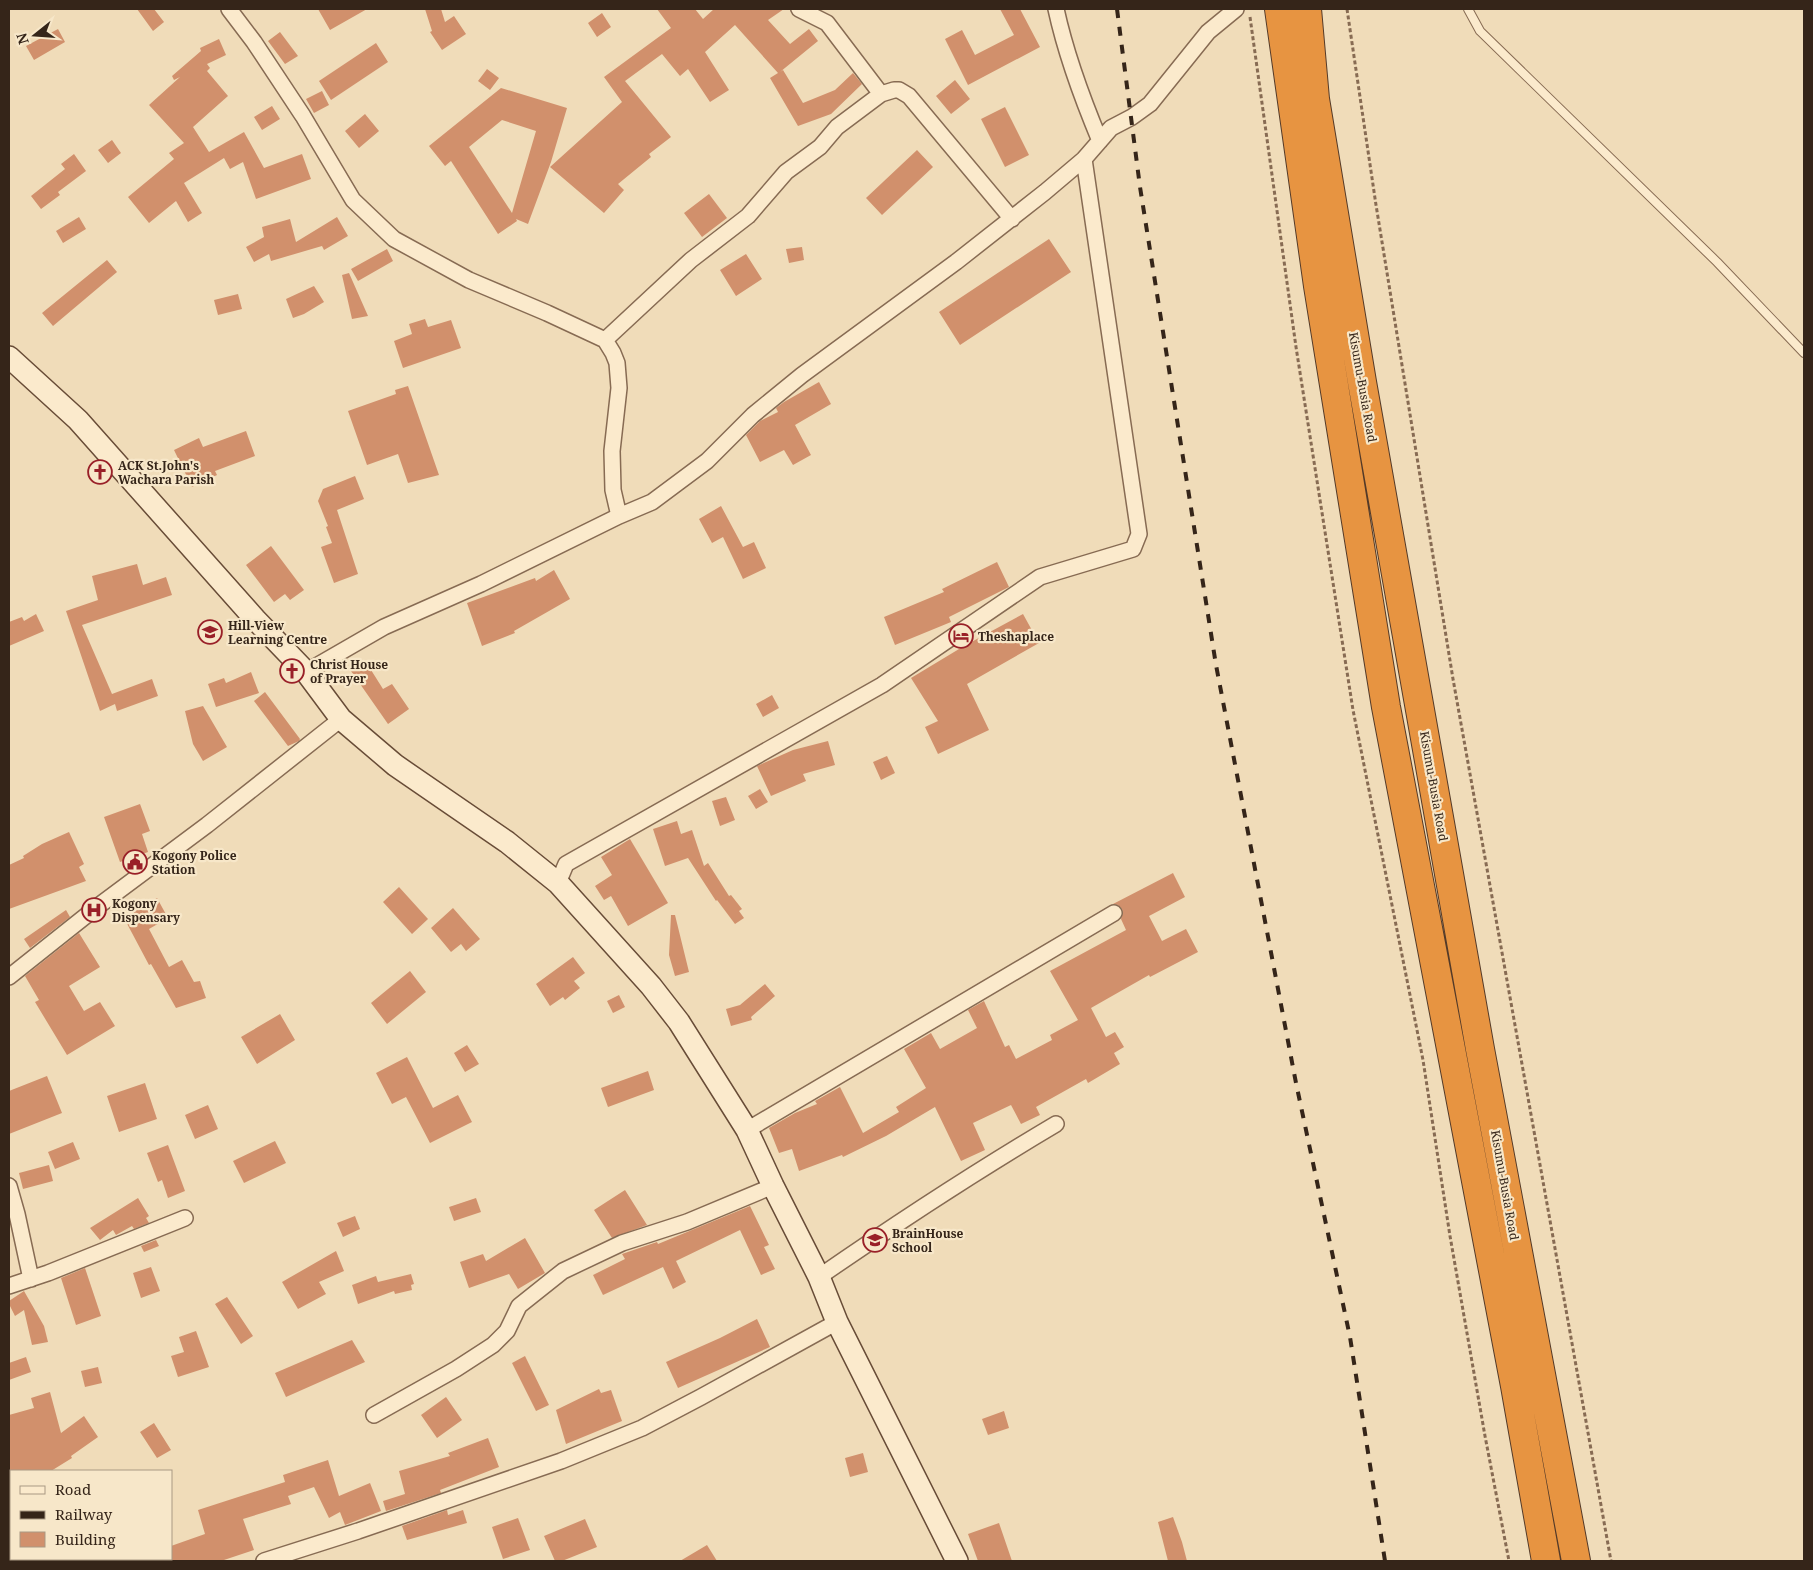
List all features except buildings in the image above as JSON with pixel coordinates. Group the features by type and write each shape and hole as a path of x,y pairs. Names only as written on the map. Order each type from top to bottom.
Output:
{"highway":[{"path":"1279,9 1318,286 1386,707 1515,1386 1546,1561"},
{"name":"Kisumu-Busia Road","path":"1307,9 1315,99 1362,382 1482,1059 1576,1561"}],"main road":[{"path":"9,357 78,420 237,598 306,672 341,719 395,764 507,842 558,883 651,986 679,1022 747,1130 773,1186 820,1276 837,1322 954,1560"}],"street":[{"path":"229,9 254,42 303,116 354,200 394,239 469,280 605,340 617,363 619,388 612,451 613,490 619,516"},
{"path":"799,9 827,23 881,94"},
{"path":"1056,9 1062,37 1076,82 1100,141"},
{"path":"306,672 384,627 480,584 619,516 652,502 707,461 753,415 802,375 1012,219 1084,158 1111,128 1132,117 1150,104 1208,32 1236,9"},
{"path":"605,340 691,260 748,216 786,172 820,148 837,127 881,94 894,90 899,90 909,96 1012,219"},
{"path":"558,883 566,864 882,685 1040,577 1133,548 1139,534 1084,158"},
{"path":"9,977 341,719"},
{"path":"747,1130 1114,913"},
{"path":"820,1276 972,1174 1056,1124"},
{"path":"9,1186 31,1279"},
{"path":"374,1415 456,1369 492,1345 507,1331 519,1306 563,1271 622,1243 688,1222 773,1186"},
{"path":"9,1286 184,1218"},
{"path":"264,1561 358,1531 561,1461 642,1428 837,1322"}],"lane":[{"path":"1468,9 1480,31 1717,262 1804,352"}],"path":[{"path":"1249,9 1296,347 1353,710 1423,1060 1453,1255 1509,1561"},
{"path":"1347,9 1376,205 1453,679 1611,1561"}],"railway":[{"path":"1117,9 1140,187 1216,665 1296,1083 1350,1337 1385,1561"}],"place":[{"name":"ACK St.John's Wachara Parish","path":"100,472"},
{"name":"Hill-View Learning Centre","path":"210,632"},
{"name":"Theshaplace","path":"961,636"},
{"name":"Christ House of Prayer","path":"292,671"},
{"name":"Kogony Police Station","path":"135,862"},
{"name":"Kogony Dispensary","path":"94,910"},
{"name":"BrainHouse School","path":"875,1240"}]}
